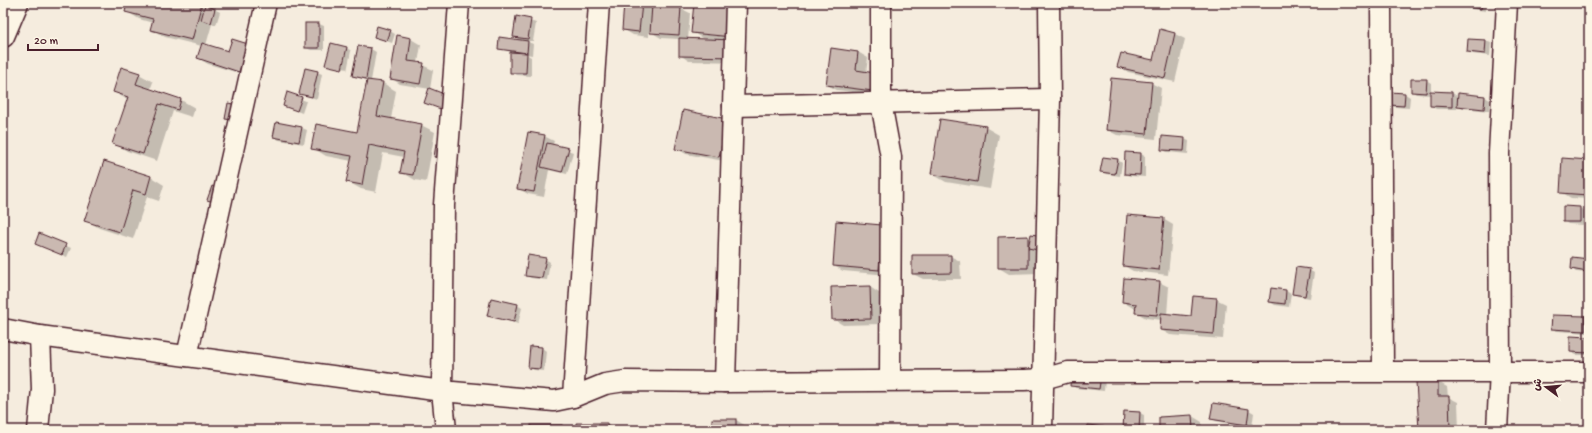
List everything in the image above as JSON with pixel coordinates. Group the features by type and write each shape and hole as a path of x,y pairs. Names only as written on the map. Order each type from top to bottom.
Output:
{"street":[{"path":"3,36 17,3"},
{"path":"187,356 266,3"},
{"path":"446,430 442,391 444,205 459,3"},
{"path":"573,397 599,3"},
{"path":"725,382 736,3"},
{"path":"881,3 881,103 891,157 890,380"},
{"path":"1042,430 1050,99 1049,3"},
{"path":"1381,3 1383,371"},
{"path":"1497,430 1500,371 1499,153 1507,3"},
{"path":"733,106 1050,99"},
{"path":"3,328 40,336 442,391 554,401 573,397 605,384 625,381 725,382 1024,380 1043,379 1068,372 1589,372"},
{"path":"38,430 42,389 40,336"}],"building":[{"path":"127,3 202,3 192,40 150,30 153,19 125,12"},
{"path":"624,3 642,3 639,32 622,30"},
{"path":"694,3 734,3 732,37 691,33"},
{"path":"1460,3 1482,3 1481,9 1460,5"},
{"path":"205,5 215,9 211,23 201,20"},
{"path":"652,5 681,7 679,35 650,33"},
{"path":"516,16 531,19 528,39 513,37"},
{"path":"305,23 319,23 319,48 305,48"},
{"path":"377,26 391,30 387,41 374,37"},
{"path":"1160,29 1175,33 1165,78 1117,67 1121,53 1153,60"},
{"path":"397,35 411,38 408,61 424,63 420,84 390,79"},
{"path":"499,37 528,41 527,53 498,49"},
{"path":"679,38 734,40 734,57 679,56"},
{"path":"232,39 248,44 239,72 197,58 202,43 228,51"},
{"path":"1468,39 1486,40 1485,54 1467,52"},
{"path":"331,43 347,47 342,69 325,65"},
{"path":"358,46 371,48 366,79 352,76"},
{"path":"831,48 858,52 856,70 875,73 873,91 826,85"},
{"path":"510,52 527,53 526,73 510,73"},
{"path":"121,67 140,73 136,84 181,99 178,110 159,104 143,154 112,144 128,97 113,92"},
{"path":"305,68 318,71 312,97 299,94"},
{"path":"1111,78 1152,82 1147,134 1106,130"},
{"path":"1411,79 1427,79 1426,93 1411,92"},
{"path":"367,80 383,82 377,116 422,124 413,175 400,173 404,152 369,145 362,185 346,182 352,156 311,149 316,124 357,132"},
{"path":"429,88 454,98 449,112 424,103"},
{"path":"1430,91 1452,92 1452,107 1430,106"},
{"path":"287,92 302,97 297,111 283,106"},
{"path":"1390,92 1405,93 1404,106 1389,105"},
{"path":"1458,93 1485,96 1484,109 1457,106"},
{"path":"228,103 242,106 239,121 225,119"},
{"path":"683,110 727,119 719,157 675,149"},
{"path":"940,119 986,126 977,182 931,174"},
{"path":"276,122 302,127 299,142 273,137"},
{"path":"528,132 545,135 534,192 517,189"},
{"path":"1162,136 1185,138 1184,151 1161,150"},
{"path":"547,143 569,148 562,172 541,167"},
{"path":"436,144 451,147 449,159 434,157"},
{"path":"1125,152 1141,153 1140,175 1124,174"},
{"path":"1103,157 1118,159 1115,174 1100,172"},
{"path":"1562,158 1589,160 1588,195 1560,193"},
{"path":"104,161 151,176 146,194 133,190 120,232 84,221"},
{"path":"212,186 228,192 223,205 207,200"},
{"path":"1563,206 1580,207 1580,222 1563,222"},
{"path":"1127,215 1164,218 1159,270 1123,266"},
{"path":"836,221 882,225 879,270 833,266"},
{"path":"39,233 66,244 62,255 35,244"},
{"path":"1031,234 1050,237 1048,252 1028,248"},
{"path":"1028,236 1028,268 998,268 998,237"},
{"path":"528,255 546,258 542,278 525,276"},
{"path":"912,255 951,255 951,273 912,274"},
{"path":"1572,257 1589,259 1587,272 1571,269"},
{"path":"1296,267 1310,269 1305,296 1292,294"},
{"path":"1124,278 1160,281 1157,315 1135,313 1136,304 1122,302"},
{"path":"870,286 871,319 832,320 831,287"},
{"path":"1271,288 1286,290 1285,304 1269,302"},
{"path":"1193,296 1217,298 1214,334 1160,330 1161,313 1191,316"},
{"path":"491,298 518,304 514,322 487,316"},
{"path":"1552,315 1585,316 1585,331 1551,329"},
{"path":"1570,336 1589,337 1589,353 1570,352"},
{"path":"530,346 542,347 540,369 528,368"},
{"path":"1071,373 1101,376 1099,389 1070,386"},
{"path":"1438,381 1438,396 1449,396 1450,430 1419,430 1416,382"},
{"path":"1213,403 1249,409 1247,425 1210,419"},
{"path":"1124,411 1140,412 1139,430 1123,430"},
{"path":"1192,415 1193,430 1159,430 1159,417"},
{"path":"712,419 736,419 736,430 712,430"},
{"path":"576,423 607,423 608,430 576,430"},
{"path":"531,425 562,425 562,430 531,430"},
{"path":"1088,425 1104,427 1104,430 1087,430"},
{"path":"844,428 876,428 876,430 844,430"}]}
